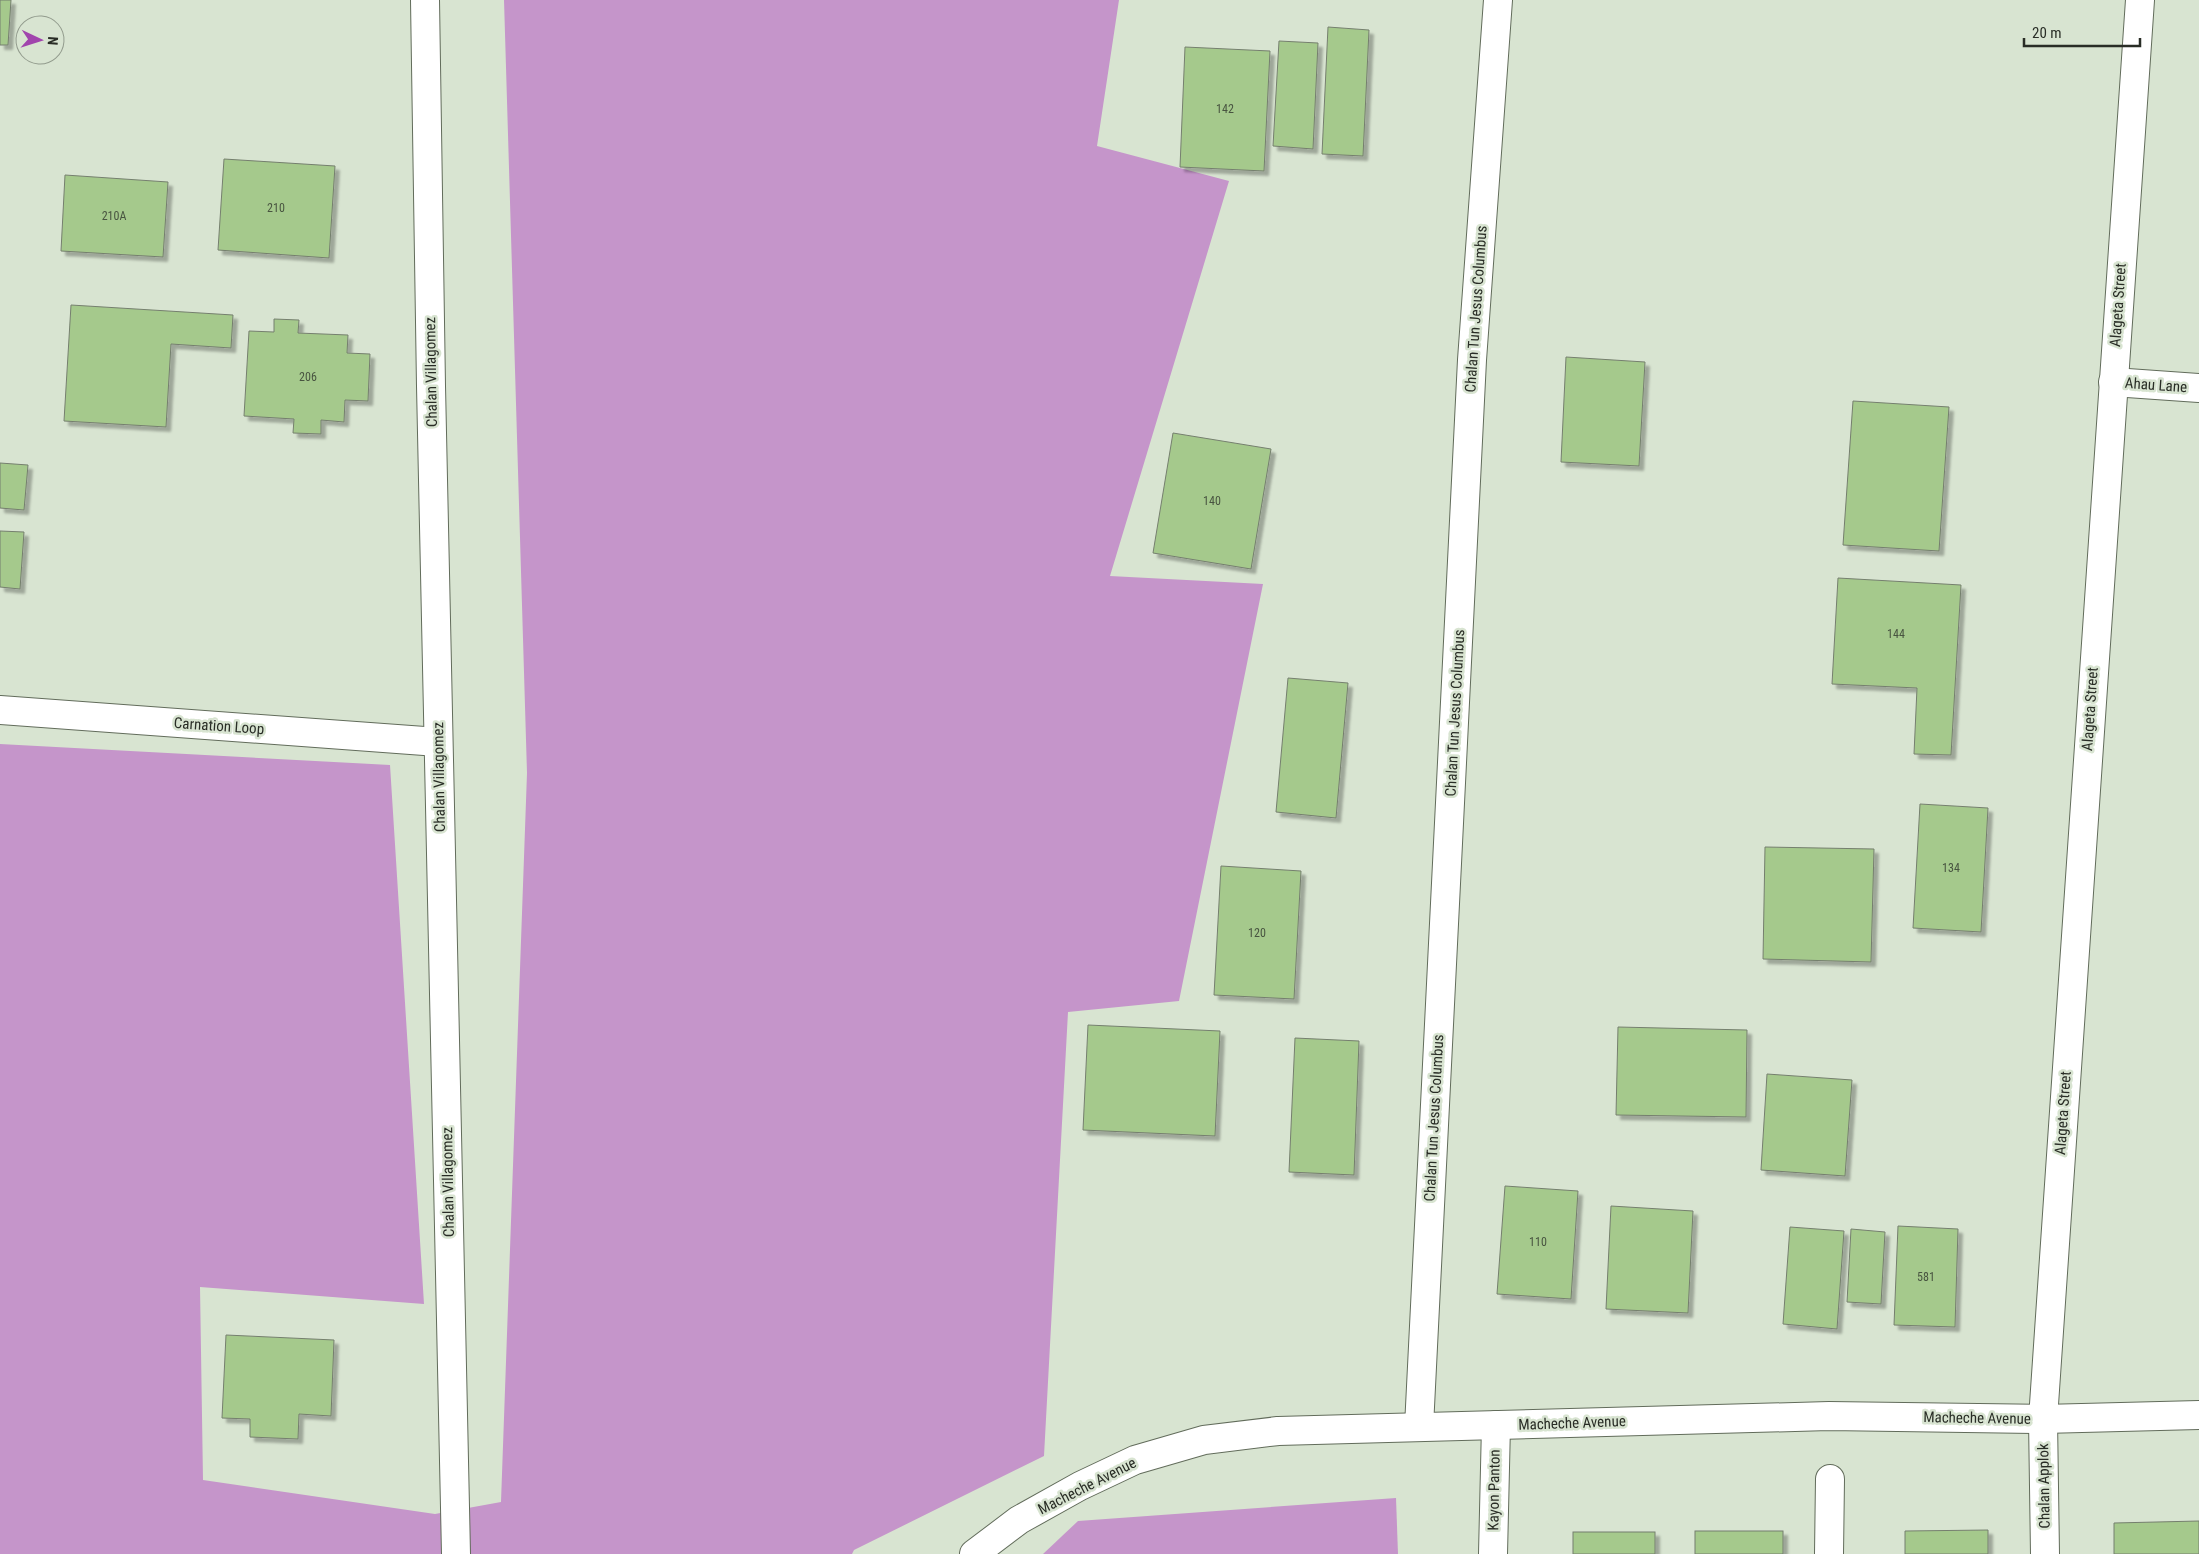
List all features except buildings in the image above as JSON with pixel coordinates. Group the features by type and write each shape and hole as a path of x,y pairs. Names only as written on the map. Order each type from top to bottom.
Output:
{"street":[{"name":"Chalan Villagomez","path":"425,0 438,742 456,1554"},
{"name":"Chalan Tun Jesus Columbus","path":"1419,1427 1472,360 1498,0"},
{"name":"Alageta Street","path":"2044,1419 2140,0"},
{"name":"Ahau Lane","path":"2113,382 2199,388"},
{"name":"Carnation Loop","path":"0,710 438,742"},
{"name":"Macheche Avenue","path":"974,1554 1019,1520 1080,1486 1135,1460 1204,1440 1278,1432 1828,1416 2044,1419 2199,1415"},
{"name":"Chalan Applok","path":"2044,1419 2045,1554"},
{"name":"Kayon Panton","path":"1494,1554 1496,1425"},
{"path":"1829,1554 1830,1480"}],"shaded area":[{"path":"504,0 1119,0 1097,146 1229,181 1110,576 1263,584 1179,1001 1068,1012 1044,1456 854,1550 852,1554 0,1554 0,744 390,765 424,1304 200,1287 203,1480 435,1514 501,1502 527,773"},
{"path":"1396,1498 1398,1554 1043,1554 1078,1521"}]}
